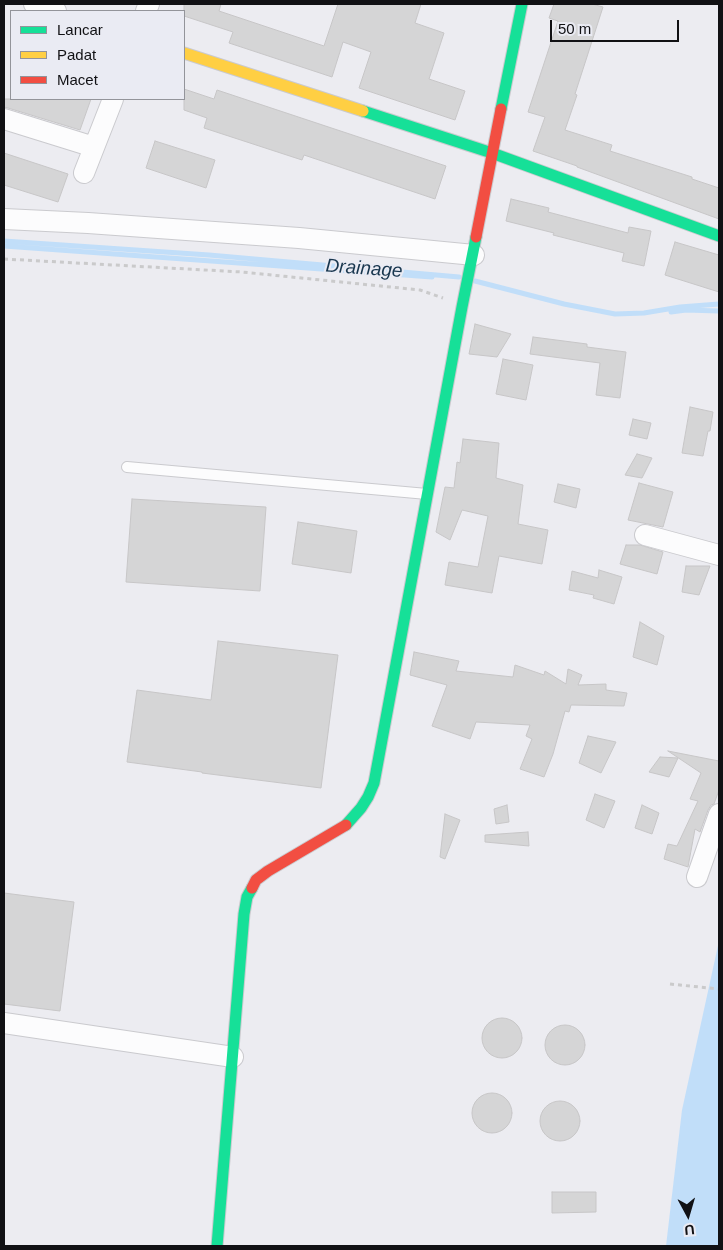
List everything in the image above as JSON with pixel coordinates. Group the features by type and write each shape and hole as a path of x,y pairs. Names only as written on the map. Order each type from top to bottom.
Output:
{"street":[{"path":"34,4 53,10"},
{"path":"217,1246 244,914 247,897 256,880 268,871 345,826 361,808 374,783 463,304 522,4"},
{"path":"185,53 492,153 719,236"},
{"path":"84,173 113,100"},
{"path":"4,119 94,147"},
{"path":"4,219 299,238 472,263"},
{"path":"645,535 719,555"},
{"path":"697,877 719,814"},
{"path":"4,1023 233,1056"}],"lane":[{"path":"127,468 427,494"}],"path":[{"path":"4,259 242,272 420,290 463,304"},
{"path":"670,984 719,989"}],"water":[{"path":"719,941 719,1246 666,1246 682,1110"}],"building":[{"path":"184,4 221,4 219,11 324,46 338,4 421,4 415,23 444,33 429,79 465,91 455,120 359,88 371,52 343,42 332,77 229,43 233,32 185,16"},
{"path":"554,4 592,4 603,7 565,130 612,145 610,151 692,177 692,179 719,188 719,219 533,151 545,117 528,112 558,21 549,18"},
{"path":"185,89 214,99 217,90 446,166 435,199 304,155 302,160 204,128 207,118 184,110"},
{"path":"4,99 91,100 80,130 4,107"},
{"path":"155,141 215,160 206,188 146,168"},
{"path":"4,153 68,174 58,202 4,185"},
{"path":"511,199 549,208 548,212 628,233 629,227 651,231 644,266 622,261 624,253 506,221"},
{"path":"675,242 719,255 719,292 665,275"},
{"path":"475,324 511,334 497,357 469,354"},
{"path":"533,337 587,344 587,347 626,352 620,398 596,395 600,363 530,354"},
{"path":"503,359 533,365 526,400 496,394"},
{"path":"690,407 713,412 703,456 682,453"},
{"path":"633,419 651,423 647,439 629,435"},
{"path":"463,439 499,443 496,478 523,485 518,524 548,530 542,564 499,556 492,593 445,585 449,562 478,567 488,516 462,510 450,540 436,532 445,487 454,488 457,462 460,463"},
{"path":"637,454 652,458 642,478 625,475"},
{"path":"639,483 673,492 663,527 628,520"},
{"path":"558,484 580,489 576,508 554,502"},
{"path":"132,499 266,507 260,591 126,582"},
{"path":"298,522 357,531 351,573 292,564"},
{"path":"626,545 640,545 663,552 657,574 620,564"},
{"path":"686,566 710,566 699,595 682,592"},
{"path":"599,570 622,577 614,604 593,598 594,595 569,590 572,571 598,578"},
{"path":"640,622 664,636 657,665 633,657"},
{"path":"218,641 338,655 321,788 127,762 137,690 211,700"},
{"path":"414,652 459,661 456,671 513,677 515,665 544,675 545,671 566,684 568,669 582,675 578,685 606,684 606,690 627,693 624,706 571,705 569,712 565,711 553,754 544,777 520,769 532,739 526,736 530,725 476,722 470,739 432,726 447,685 410,675"},
{"path":"588,736 616,742 601,773 579,763"},
{"path":"668,751 719,761 719,790 714,804 708,810 700,832 695,829 688,867 664,859 668,844 677,846 698,801 690,799 701,773"},
{"path":"660,757 678,758 669,777 649,772"},
{"path":"595,794 615,801 604,828 586,820"},
{"path":"507,805 509,822 496,824 494,809"},
{"path":"642,805 659,813 652,834 635,828"},
{"path":"445,814 460,820 445,859 440,857"},
{"path":"528,832 529,846 485,842 485,835"},
{"path":"4,893 74,902 60,1011 4,1004"},
{"path":"502,1018 516,1024 522,1038 516,1052 502,1058 488,1052 482,1038 488,1024"},
{"path":"565,1025 579,1031 585,1045 579,1059 565,1065 551,1059 545,1045 551,1031"},
{"path":"492,1093 506,1099 512,1113 506,1127 492,1133 478,1127 472,1113 478,1099"},
{"path":"560,1101 574,1107 580,1121 574,1135 560,1141 546,1135 540,1121 546,1107"},
{"path":"552,1192 596,1192 596,1212 552,1213"}],"waterway":[{"name":"Drainage","path":"4,241 209,255 459,277"},
{"path":"4,246 432,277"},
{"name":"Drainage","path":"475,281 564,304 615,314 644,313 680,307 719,304"},
{"path":"671,312 686,310 719,311"}],"traffic: fast":[{"path":"501,109 522,4"},
{"path":"363,111 492,153 719,236"},
{"path":"346,825 361,808 374,783 476,237"},
{"path":"217,1246 244,914 247,897 252,888"}],"traffic: slow":[{"path":"185,53 363,111"}],"traffic: jam":[{"path":"476,237 501,109"},
{"path":"252,888 256,880 268,871 346,825"}]}
